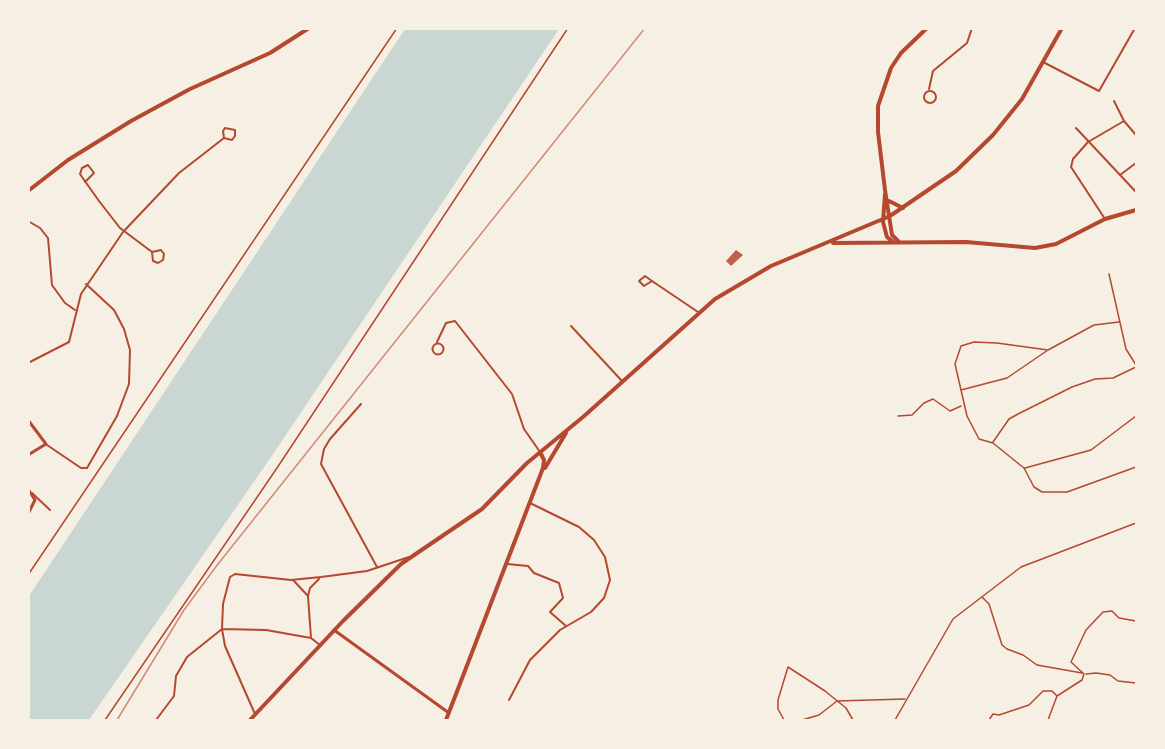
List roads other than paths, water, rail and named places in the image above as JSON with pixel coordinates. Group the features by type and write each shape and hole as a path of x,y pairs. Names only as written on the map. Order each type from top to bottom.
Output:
{"main road":[{"path":"300,34 304,28"},
{"path":"28,191 81,152 141,116 190,89 270,53 309,28"},
{"path":"898,242 887,237 883,219 885,190 877,122 881,92 891,68 901,53 927,28"},
{"path":"250,720 334,630 409,558 482,509 540,452 571,428 699,312 754,275 890,216 945,180 993,135 1022,99 1062,28"},
{"path":"885,190 893,236 898,242"},
{"path":"888,199 896,206 904,207"},
{"path":"829,243 966,242 1035,248 1063,241 1105,219 1137,210"},
{"path":"541,475 571,428"},
{"path":"446,720 541,475 544,463 540,452"}],"street":[{"path":"929,89 937,97 932,104 924,99 933,71 967,43 972,28"},
{"path":"1043,62 1099,91 1135,28"},
{"path":"1114,102 1125,121 1137,135"},
{"path":"1105,219 1071,167 1073,159 1088,142 1125,121"},
{"path":"225,128 235,130 236,136 232,140 224,138 222,134 225,128"},
{"path":"1076,128 1137,192"},
{"path":"28,363 69,342 76,311 86,284 123,232 178,173 224,138"},
{"path":"1120,175 1137,163"},
{"path":"85,182 94,172 88,165 80,172 85,182 123,232 152,252 161,250 164,260 158,263 153,261 152,252"},
{"path":"28,221 40,228 48,238 52,285 65,303 76,311"},
{"path":"652,281 699,312"},
{"path":"28,420 46,444 85,469 93,459 122,404 129,384 131,366 129,344 121,321 114,310 86,284"},
{"path":"437,342 447,322 455,321 512,394 524,429 540,452"},
{"path":"571,326 622,381"},
{"path":"361,404 330,439 324,449 321,464 377,567"},
{"path":"28,455 46,444"},
{"path":"28,489 50,510"},
{"path":"28,514 34,504 32,493"},
{"path":"509,700 530,660 566,626 582,619 604,598 610,580 605,557 594,540 579,527 530,503"},
{"path":"256,715 229,658 222,629 226,587 231,576 244,574 291,580 321,578 409,558"},
{"path":"507,564 528,566 534,573 559,584 563,598 550,612 566,626"},
{"path":"311,638 308,596 312,585 321,578"},
{"path":"291,580 301,585 308,596"},
{"path":"156,720 174,696 176,676 187,657 222,629 254,628 311,638 320,645"},
{"path":"334,630 449,713"}],"lane":[{"path":"993,442 1009,419 1018,414 1072,387 1095,379 1113,378 1137,366 1126,349 1109,274"},
{"path":"961,390 1007,378 1048,350 1094,326 1119,322"},
{"path":"1048,350 997,343 965,343 956,357 964,405 973,431 979,439 993,442 1024,468 1034,487 1055,494 1076,490 1137,467"},
{"path":"1024,468 1091,450 1137,416"}],"railway":[{"path":"117,720 184,610 218,564 645,28"}]}
